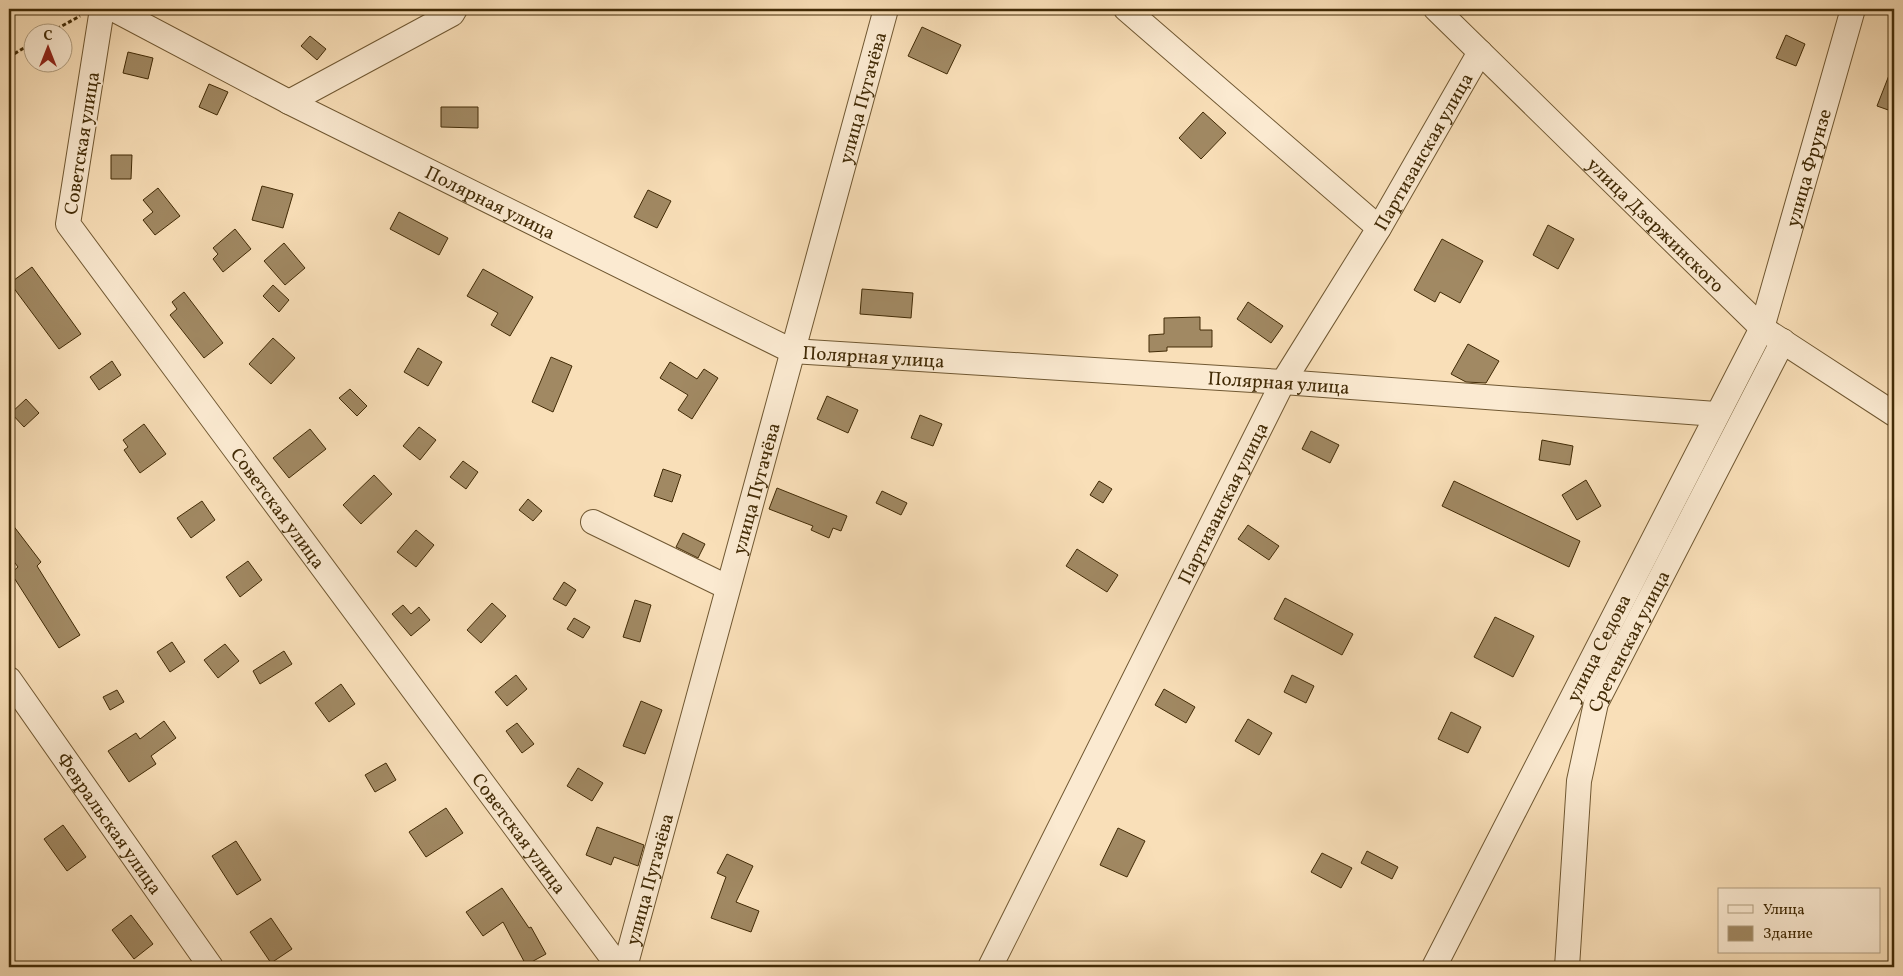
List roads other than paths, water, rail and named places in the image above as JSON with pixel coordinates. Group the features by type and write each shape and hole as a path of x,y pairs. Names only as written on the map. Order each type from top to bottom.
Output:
{"street":[{"name":"Полярная улица","path":"113,9 288,102 792,351 1283,382 1716,414"},
{"path":"288,102 452,14 455,9"},
{"name":"улица Пугачёва","path":"625,967 886,9"},
{"path":"1126,9 1379,228"},
{"name":"улица Дзержинского","path":"1436,9 1762,328 1894,414"},
{"name":"улица Фрунзе","path":"1762,328 1853,9"},
{"name":"Советская улица","path":"94,11 68,224 619,967"},
{"name":"Партизанская улица","path":"990,967 1283,382 1379,228 1480,52"},
{"name":"улица Седова","path":"1434,967 1716,414 1762,328"},
{"name":"Сретенская улица","path":"1567,967 1579,781 1596,703 1783,341"},
{"path":"594,522 727,588"},
{"name":"Февральская улица","path":"9,679 211,967"}]}
